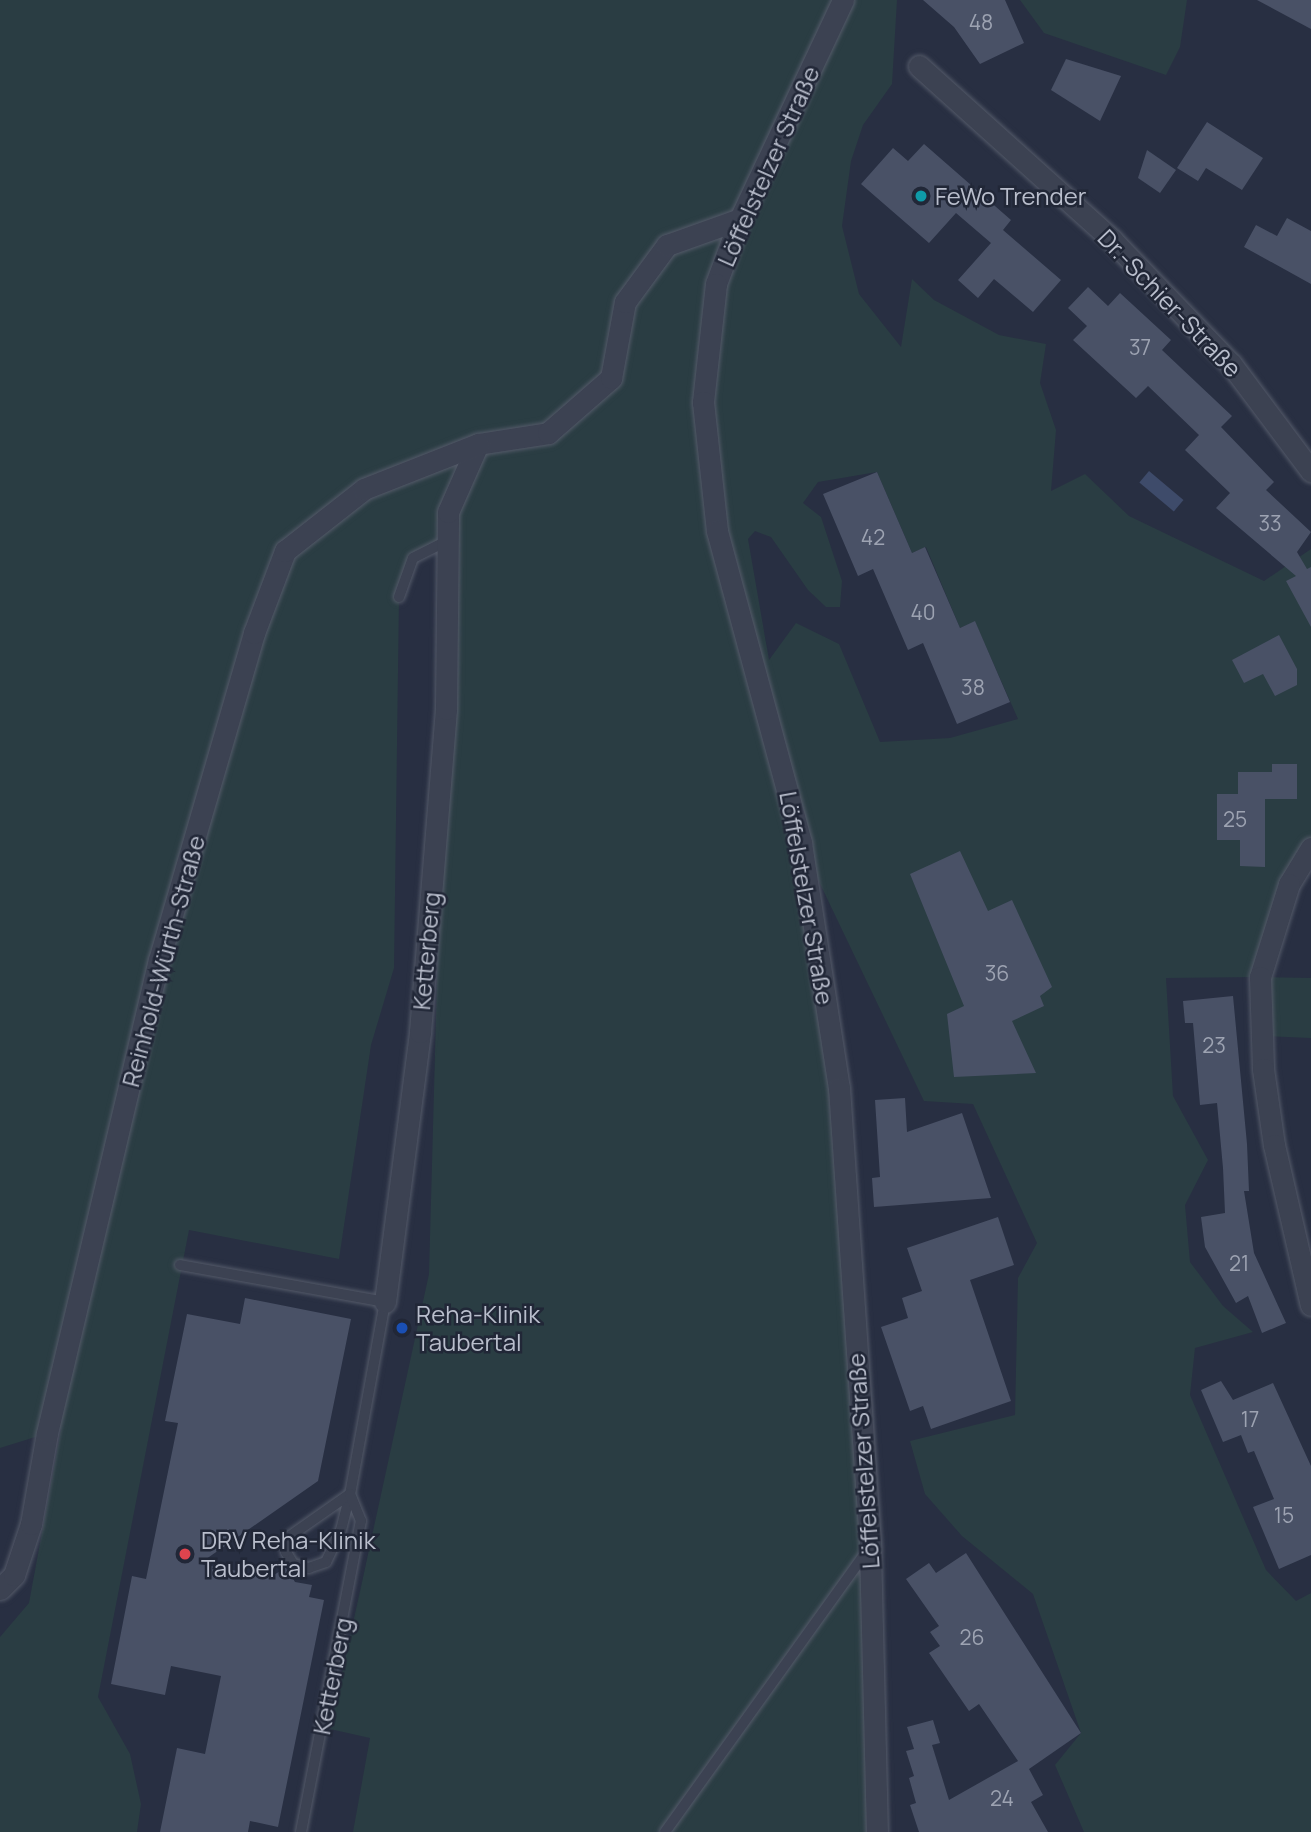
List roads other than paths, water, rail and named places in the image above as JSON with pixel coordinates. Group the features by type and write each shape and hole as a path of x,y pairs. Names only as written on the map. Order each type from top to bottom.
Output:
{"street":[{"name":"Löffelstelzer Straße","path":"843,0 740,219 716,284 703,402 717,531 801,843 839,1087 870,1548 877,1832"},
{"name":"Dr.-Schier-Straße","path":"919,66 1122,250 1231,363 1311,471"},
{"path":"478,444 548,433 611,377 625,302 667,245 740,219"},
{"name":"Ketterberg","path":"385,1302 420,1032 446,709 448,512 478,444"},
{"name":"Reinhold-Würth-Straße","path":"0,1589 14,1574 31,1524 47,1433 159,960 254,633 285,551 363,489 478,444"},
{"path":"1311,848 1289,884 1260,977 1263,1069 1274,1145 1311,1305"}],"lane":[{"path":"399,597 413,558 449,540"},
{"path":"180,1265 385,1302"},
{"name":"Ketterberg","path":"301,1832 360,1521 350,1494 385,1302"},
{"path":"350,1494 326,1562 309,1568 293,1564 286,1552 290,1536 350,1494"},
{"path":"665,1832 870,1548"}],"water":[{"path":"1149,471 1183,500 1174,511 1139,482"}],"place":[{"name":"FeWo Trender","path":"921,196"},
{"name":"Reha-Klinik Taubertal","path":"402,1328"},
{"name":"DRV Reha-Klinik Taubertal","path":"185,1554"}]}
